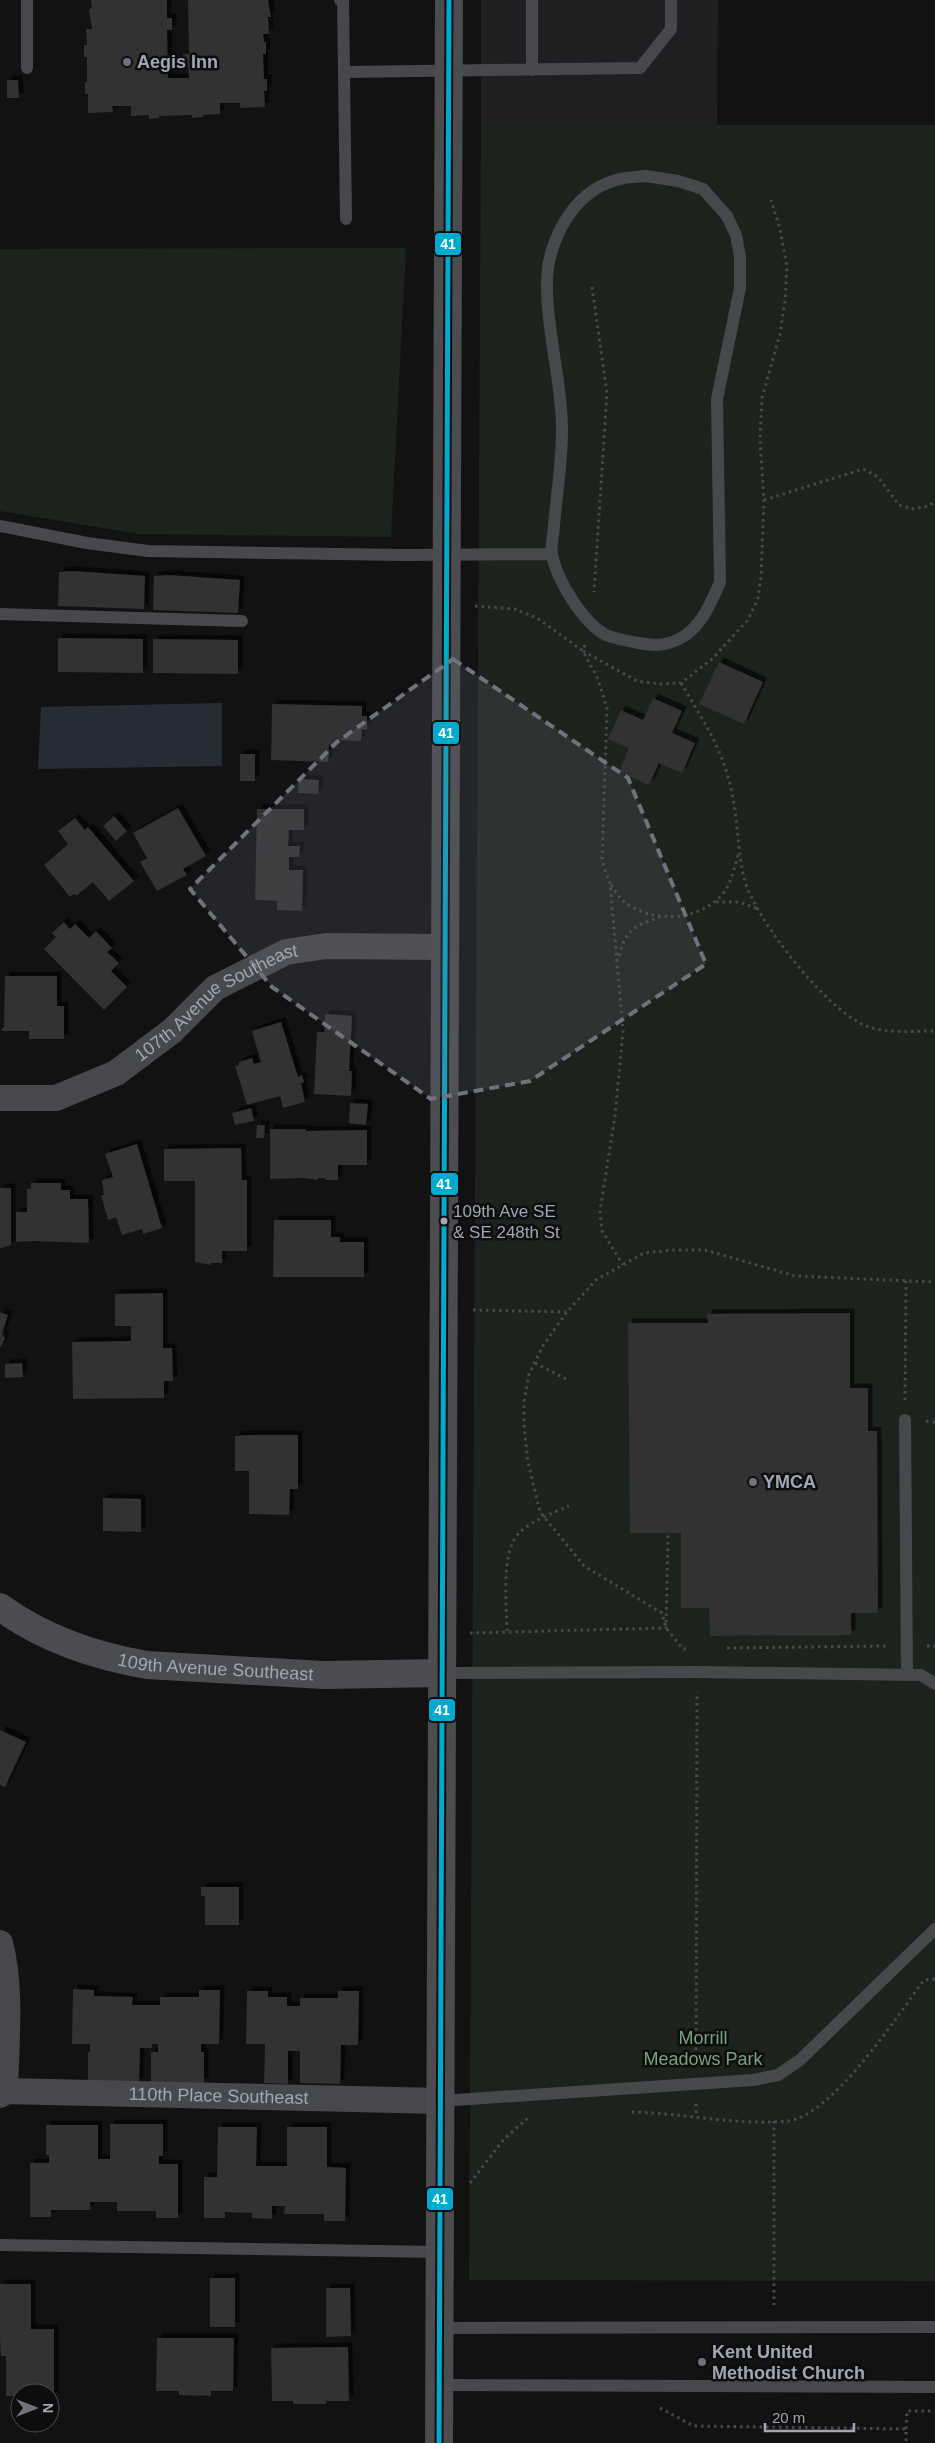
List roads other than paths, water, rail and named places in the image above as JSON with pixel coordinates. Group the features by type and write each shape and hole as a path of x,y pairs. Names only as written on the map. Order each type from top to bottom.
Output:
{"street":[{"path":"438,2443 449,0"},
{"name":"107th Avenue Southeast","path":"0,1098 56,1098 116,1073 172,1031 215,988 286,952 326,946 444,947"},
{"name":"109th Avenue Southeast","path":"0,1607 18,1621 82,1650 120,1661 176,1668 322,1675 442,1673"},
{"path":"0,1943 4,1961 6,2039 2,2093"},
{"name":"110th Place Southeast","path":"2,2093 440,2101"}],"lane":[{"path":"27,0 27,68"},
{"path":"340,0 343,0 346,219"},
{"path":"532,0 532,70"},
{"path":"344,72 640,68 671,29 671,0"},
{"path":"646,176 678,181 703,188 727,216 736,234 740,256 740,288 717,399 720,582 711,604 700,622 681,639 659,646 627,641 606,634 591,623 568,593 552,554 562,431 560,391 547,290 550,261 558,231 574,207 593,190 616,180 646,176"},
{"path":"0,526 87,543 148,551 446,555 552,554"},
{"path":"0,614 242,621"},
{"path":"905,1420 907,1675"},
{"path":"442,1673 698,1672 920,1675 935,1684"},
{"path":"440,2101 696,2085 778,2075 800,2060 935,1929"},
{"path":"0,2246 439,2252"},
{"path":"439,2328 935,2327"},
{"path":"439,2384 935,2387"}],"place":[{"name":"Aegis Inn","path":"127,62"},
{"name":"109th Ave SE & SE 248th St","path":"444,1221"},
{"name":"YMCA","path":"753,1482"},
{"name":"Kent United Methodist Church","path":"702,2362"}],"park label":[{"name":"Morrill Meadows Park","path":"703,2048"}]}
